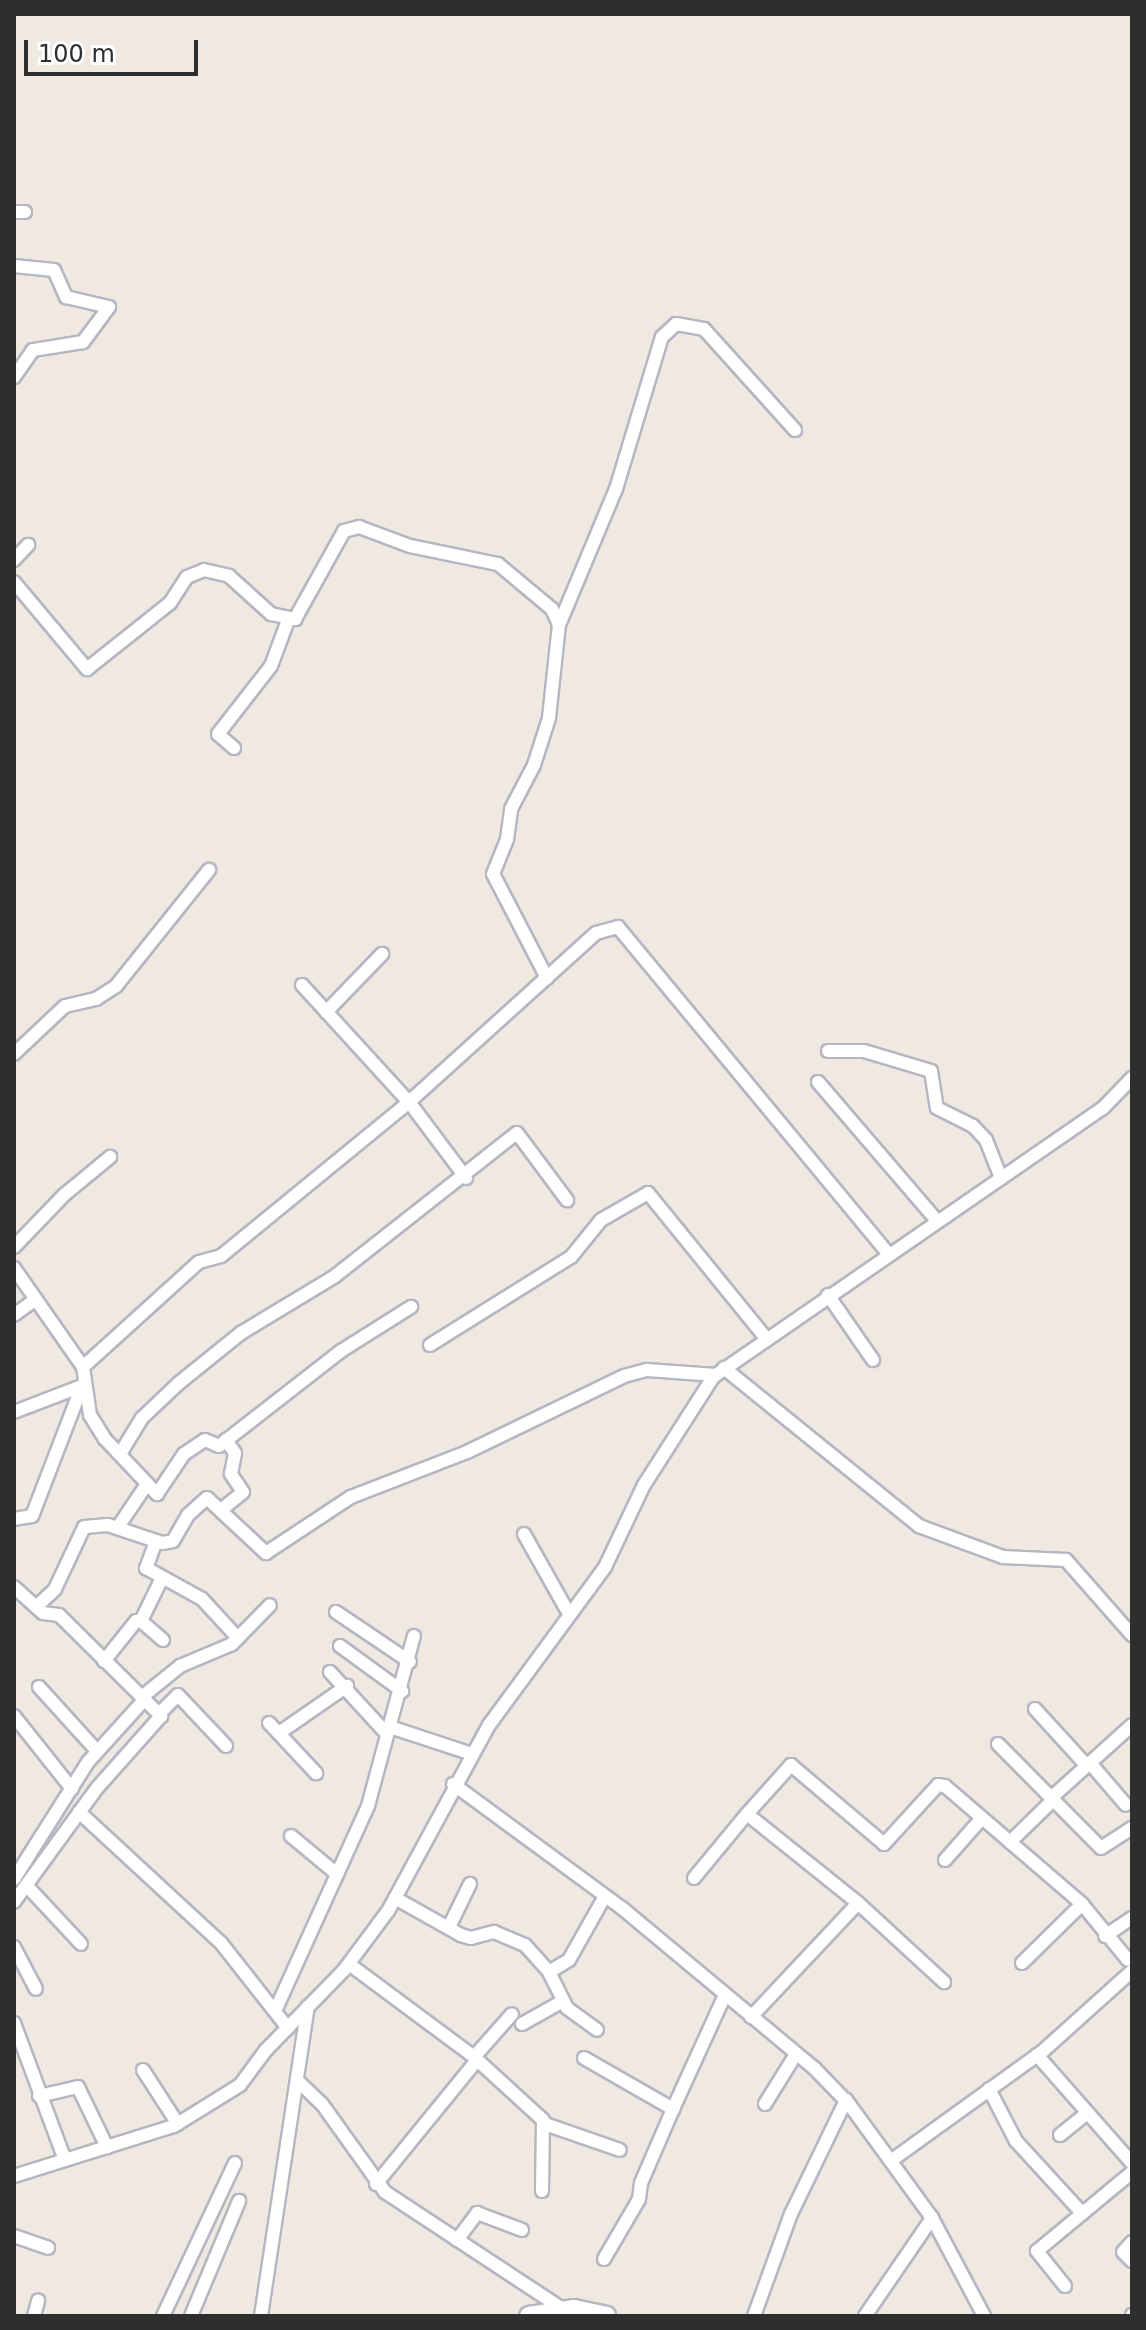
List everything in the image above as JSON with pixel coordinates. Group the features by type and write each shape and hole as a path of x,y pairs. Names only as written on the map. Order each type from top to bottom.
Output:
{"main road":[{"path":"529,2316 564,2310 606,2316"}],"street":[{"path":"14,266 54,270 66,297 109,307 83,342 33,350 14,377"},
{"path":"547,978 493,874 507,839 508,817 534,765 549,718 559,625 616,489 655,351 668,329 686,323 704,329 795,430"},
{"path":"14,582 87,669 170,603 187,577 204,570 229,576 271,614 288,620 301,616 344,531 359,527 410,546 498,564 552,609 559,625"},
{"path":"14,560 28,545"},
{"path":"234,748 218,734 271,666 288,620"},
{"path":"14,1054 65,1006 96,999 116,986 209,870"},
{"path":"83,1367 199,1262 221,1256 409,1102 596,933 618,927 888,1253"},
{"path":"326,1012 382,954"},
{"path":"302,985 409,1102 466,1178"},
{"path":"828,1051 864,1051 931,1071 937,1108 973,1126 995,1154 1001,1178"},
{"path":"14,2176 178,2124 240,2085 288,2028 349,1964 395,1898 453,1784 569,1614 605,1567 668,1444 720,1371 1103,1108 1132,1078"},
{"path":"818,1082 937,1221"},
{"path":"120,1454 142,1418 241,1333 335,1276 521,1133 567,1200"},
{"path":"14,1247 64,1195 110,1157"},
{"path":"430,1345 571,1257 601,1220 648,1193 766,1338"},
{"path":"14,1268 83,1367 82,1386 32,1516 14,1519"},
{"path":"828,1295 873,1360"},
{"path":"14,1315 36,1299"},
{"path":"82,1386 90,1415 157,1494 184,1454 205,1440 219,1446 341,1351 411,1307"},
{"path":"36,1607 55,1589 84,1527 118,1527 156,1541 173,1541 204,1498 266,1553 351,1497 480,1447 624,1376 647,1370 720,1371 911,1521 1003,1557 1066,1560 1132,1635"},
{"path":"14,1412 82,1386"},
{"path":"221,1510 243,1492 231,1474 235,1453 226,1440"},
{"path":"118,1527 147,1484"},
{"path":"524,1534 569,1614"},
{"path":"156,1541 144,1567 161,1580 179,1583 202,1599 238,1638"},
{"path":"141,1621 161,1580"},
{"path":"14,1587 36,1607 59,1615 159,1712"},
{"path":"14,1902 72,1789 99,1750 180,1666 216,1653 238,1638 270,1605"},
{"path":"336,1612 410,1662"},
{"path":"104,1661 136,1621 141,1621 163,1640"},
{"path":"275,2011 368,1806 410,1662 414,1636"},
{"path":"340,1646 402,1691"},
{"path":"330,1672 389,1730 472,1754"},
{"path":"279,1733 347,1686"},
{"path":"39,1687 99,1750 116,1761"},
{"path":"14,1879 28,1874 116,1761 178,1695 226,1746"},
{"path":"1035,1709 1126,1805"},
{"path":"14,1716 72,1789"},
{"path":"269,1723 316,1773"},
{"path":"1010,1842 1132,1725"},
{"path":"998,1744 1101,1848 1132,1828"},
{"path":"694,1878 791,1765 881,1843 887,1843 938,1785 982,1818 1082,1904 1130,1965 1037,2055 892,2160"},
{"path":"453,1784 605,1896 796,2054 846,2100 932,2218 984,2316"},
{"path":"79,1812 221,1943 288,2028"},
{"path":"747,1814 858,1903 944,1982"},
{"path":"945,1860 982,1818"},
{"path":"291,1836 337,1874"},
{"path":"28,1874 81,1944"},
{"path":"449,1927 470,1884"},
{"path":"549,1972 569,1960 605,1896"},
{"path":"395,1898 471,1938 490,1932 525,1945 549,1972 563,2001 597,2030"},
{"path":"751,2017 858,1903"},
{"path":"1022,1963 1082,1904"},
{"path":"1105,1936 1129,1921"},
{"path":"14,1947 36,1989"},
{"path":"349,1964 475,2058 545,2124 620,2150"},
{"path":"604,2259 639,2199 641,2183 725,1995"},
{"path":"376,2184 475,2058 517,2019 563,2001"},
{"path":"261,2316 300,2083 308,2007"},
{"path":"14,2023 65,2160"},
{"path":"765,2104 796,2054"},
{"path":"1037,2055 1132,2163"},
{"path":"584,2058 673,2109"},
{"path":"143,2070 178,2124"},
{"path":"300,2083 322,2104 376,2184 564,2310"},
{"path":"39,2096 78,2087 107,2147"},
{"path":"989,2089 1016,2141 1082,2213"},
{"path":"754,2316 791,2214 846,2100"},
{"path":"1060,2135 1087,2113"},
{"path":"542,2191 545,2124"},
{"path":"163,2316 235,2163"},
{"path":"1065,2286 1037,2251 1132,2172"},
{"path":"191,2316 239,2201"},
{"path":"457,2240 477,2213 522,2230"},
{"path":"865,2316 932,2218"},
{"path":"14,2236 48,2248"},
{"path":"1132,2242 1123,2252 1132,2261"},
{"path":"34,2316 38,2301"}]}
